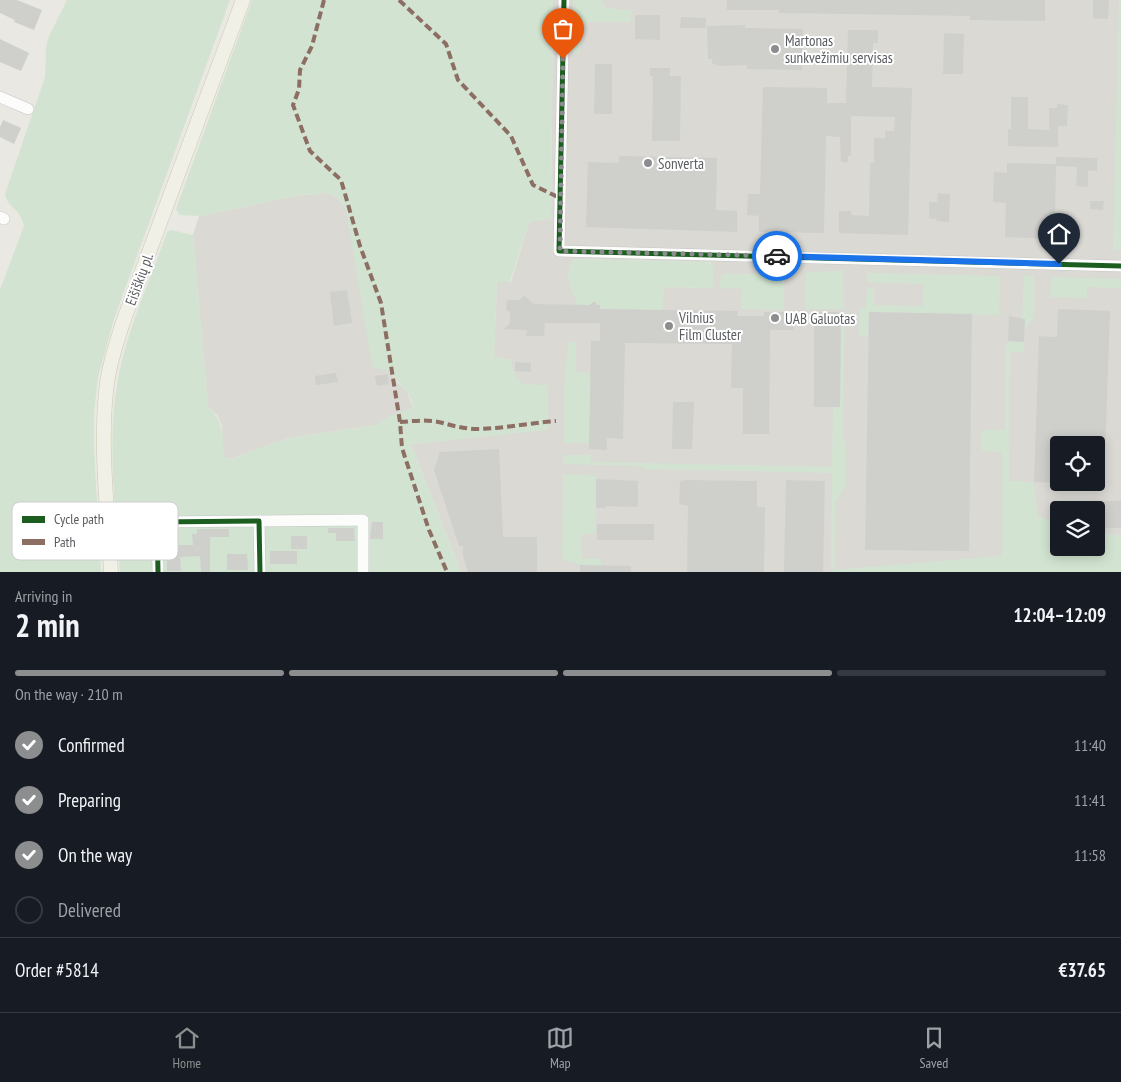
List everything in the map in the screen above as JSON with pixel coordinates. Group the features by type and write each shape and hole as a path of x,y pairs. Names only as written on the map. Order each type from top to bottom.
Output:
{"main road":[{"name":"Eišiškių pl.","path":"107,502 104,434 109,371 124,322 243,0"}],"street":[{"path":"564,0 560,251 1121,266"},
{"path":"0,97 28,109"},
{"path":"178,522 363,520 363,572"},
{"path":"259,521 260,572"}],"shaded area":[{"path":"553,0 1121,0 1121,537 1105,533 1105,501 1050,501 1050,520 1038,517 1004,560 872,572 461,572 411,444 548,429 512,369 511,360 494,357 497,282 511,282 529,222 551,218","holes":["573,260 711,263 710,288 663,287 663,309 600,308"]},
{"path":"327,193 337,197 346,209 389,371 406,390 413,408 390,416 377,425 288,438 231,459 223,457 222,426 217,415 208,407 193,235 199,216 295,196"}],"green space":[{"path":"67,0 230,0 114,319 98,377 94,413 97,502 12,502 12,560 100,560 101,572 0,572 0,290 24,226 20,215 9,203 5,194 45,77 46,47 49,36"},
{"path":"252,0 553,0 551,218 529,222 510,282 497,282 494,357 512,360 512,369 522,384 548,385 548,430 411,444 461,572 120,572 119,560 178,560 178,502 115,502 112,454 114,408 121,366 132,327 167,232 171,230 193,235 208,407 217,418 222,429 224,457 231,459 288,438 377,425 389,416 413,408 407,392 389,371 372,367 346,209 337,197 327,193 295,196 199,216 179,215 176,209"},
{"path":"573,0 603,0 603,4 607,8 632,11 631,22 583,22 581,27 580,53 574,54"},
{"path":"1119,0 1121,0 1121,251 1113,251"},
{"path":"577,259 708,262 713,266 713,285 710,288 664,287 663,310 600,309 600,305 578,305 568,279 570,262"},
{"path":"843,271 844,309 806,309 806,272"},
{"path":"867,273 1000,276 999,315 869,312 868,336 859,336 860,308 866,308 867,288 874,288 874,305 923,306 923,284 867,282"},
{"path":"721,274 784,274 784,310 742,309 742,289 720,288"},
{"path":"1024,276 1034,276 1034,317 1025,329 1025,319 1022,319"},
{"path":"1051,277 1121,279 1121,288 1087,287 1087,298 1050,297"},
{"path":"845,311 842,437 846,445 845,487 835,502 834,570 1002,556 1002,452 982,451 982,430 1005,430 1005,350 1008,341 1024,342 1024,352 1010,352 1009,481 1034,482 1038,517 1050,520 1050,556 1105,556 1105,533 1121,537 1121,572 831,572 832,473 643,469 642,466 563,464 564,455 591,455 591,462 832,467 833,407 840,406 841,312"},
{"path":"568,342 576,342 576,372 591,373 589,443 564,443 564,387"},
{"path":"563,474 597,476 595,534 582,534 582,558 601,559 601,572 595,565 582,565 562,558"}],"building":[{"path":"0,0 17,0 42,10 34,30 14,22 15,20 0,13"},
{"path":"727,0 1045,0 1045,21 970,20 970,16 779,13 779,10 727,10"},
{"path":"1093,0 1109,0 1108,19 1093,18"},
{"path":"635,15 660,15 660,40 635,39"},
{"path":"681,17 706,18 706,28 680,28"},
{"path":"745,25 745,28 803,29 802,70 747,69 747,65 720,66 712,63 712,59 708,59 707,26"},
{"path":"848,30 878,30 878,43 873,43 872,87 912,88 908,235 839,233 839,211 851,211 851,215 869,216 870,163 874,163 874,138 885,138 885,131 894,131 895,117 851,116 851,156 848,156 848,162 841,162 840,137 826,136 824,233 759,232 759,216 747,215 748,194 760,194 763,87 827,88 827,103 846,103"},
{"path":"944,33 964,34 963,74 943,74"},
{"path":"0,39 29,53 21,71 0,62"},
{"path":"595,64 612,64 612,114 594,114"},
{"path":"650,68 670,68 670,76 681,76 680,141 652,141 653,76 650,76"},
{"path":"1011,97 1028,97 1028,129 1049,130 1049,108 1057,108 1057,104 1068,105 1067,126 1058,126 1058,147 1008,146 1008,129 1011,129"},
{"path":"3,120 21,128 14,144 0,137 0,127"},
{"path":"619,156 717,158 716,210 737,211 737,232 586,227 588,162 619,163"},
{"path":"1056,157 1097,158 1097,171 1088,170 1088,187 1076,186 1077,167 1056,166 1055,217 1068,218 1068,226 1058,226 1058,230 1055,230 1054,239 1005,237 1006,203 993,202 994,172 1007,173 1007,163 1056,164"},
{"path":"938,193 950,194 949,222 936,221 937,219 929,218 929,202 937,202"},
{"path":"1090,201 1104,201 1103,210 1090,209"},
{"path":"347,290 352,323 334,326 330,292"},
{"path":"524,295 533,304 589,305 595,301 597,305 600,305 600,309 738,311 737,316 764,316 764,312 793,312 793,330 770,330 769,434 743,434 743,388 731,388 732,344 625,343 623,439 607,438 607,450 589,449 591,341 600,341 600,323 545,323 544,336 526,336 527,330 504,329 510,323 510,312 506,310 507,300 520,300"},
{"path":"1058,309 1110,311 1105,455 1105,436 1050,436 1050,483 1034,482 1039,336 1057,337"},
{"path":"814,312 841,312 840,407 814,407"},
{"path":"869,312 972,314 969,551 865,550"},
{"path":"1009,316 1025,319 1024,342 1008,341"},
{"path":"515,362 531,363 531,372 515,371"},
{"path":"336,373 338,382 316,385 315,376"},
{"path":"388,374 389,384 377,386 375,376"},
{"path":"673,402 694,402 692,449 672,449"},
{"path":"499,449 503,537 537,537 537,572 468,572 463,556 463,546 459,546 434,470 440,452"},
{"path":"596,479 638,481 638,507 606,506 606,508 596,508"},
{"path":"786,480 825,481 823,572 784,572"},
{"path":"680,481 757,481 757,507 765,507 764,572 687,572 688,506 679,504"},
{"path":"1105,501 1121,501 1121,528 1105,528"},
{"path":"372,522 383,522 383,539 370,539"},
{"path":"597,524 654,524 654,540 597,540"},
{"path":"328,528 354,528 355,541 336,541 336,533 328,533"},
{"path":"197,529 229,529 229,537 210,537 210,572 201,572 200,556 180,557 181,571 167,571 167,560 178,560 178,545 193,545 192,534 197,534"},
{"path":"291,536 307,536 307,549 291,549"},
{"path":"270,551 297,551 297,564 270,564"},
{"path":"227,554 247,554 248,570 227,570"},
{"path":"580,565 631,566 631,572 580,572"}],"marked path":[{"path":"324,0 312,46 300,70 299,89 293,105 310,151 341,180 360,246 381,303 400,422 402,448 429,530 447,572"},
{"path":"399,0 446,44 458,80 511,136 533,185 560,198"},
{"path":"400,422 432,421 474,429 556,421"}],"cycle path":[{"path":"564,0 559,251 1121,266"},
{"path":"178,522 259,521 260,572"},
{"path":"158,560 158,572"}],"way so far":[{"path":"563,59 560,251 777,256"}],"place":[{"name":"Martonas sunkvežimiu servisas","path":"775,49"},
{"name":"Sonverta","path":"648,163"},
{"name":"UAB Galuotas","path":"775,318"},
{"name":"Vilnius Film Cluster","path":"669,326"}],"route":[{"path":"777,256 1059,264"}]}
